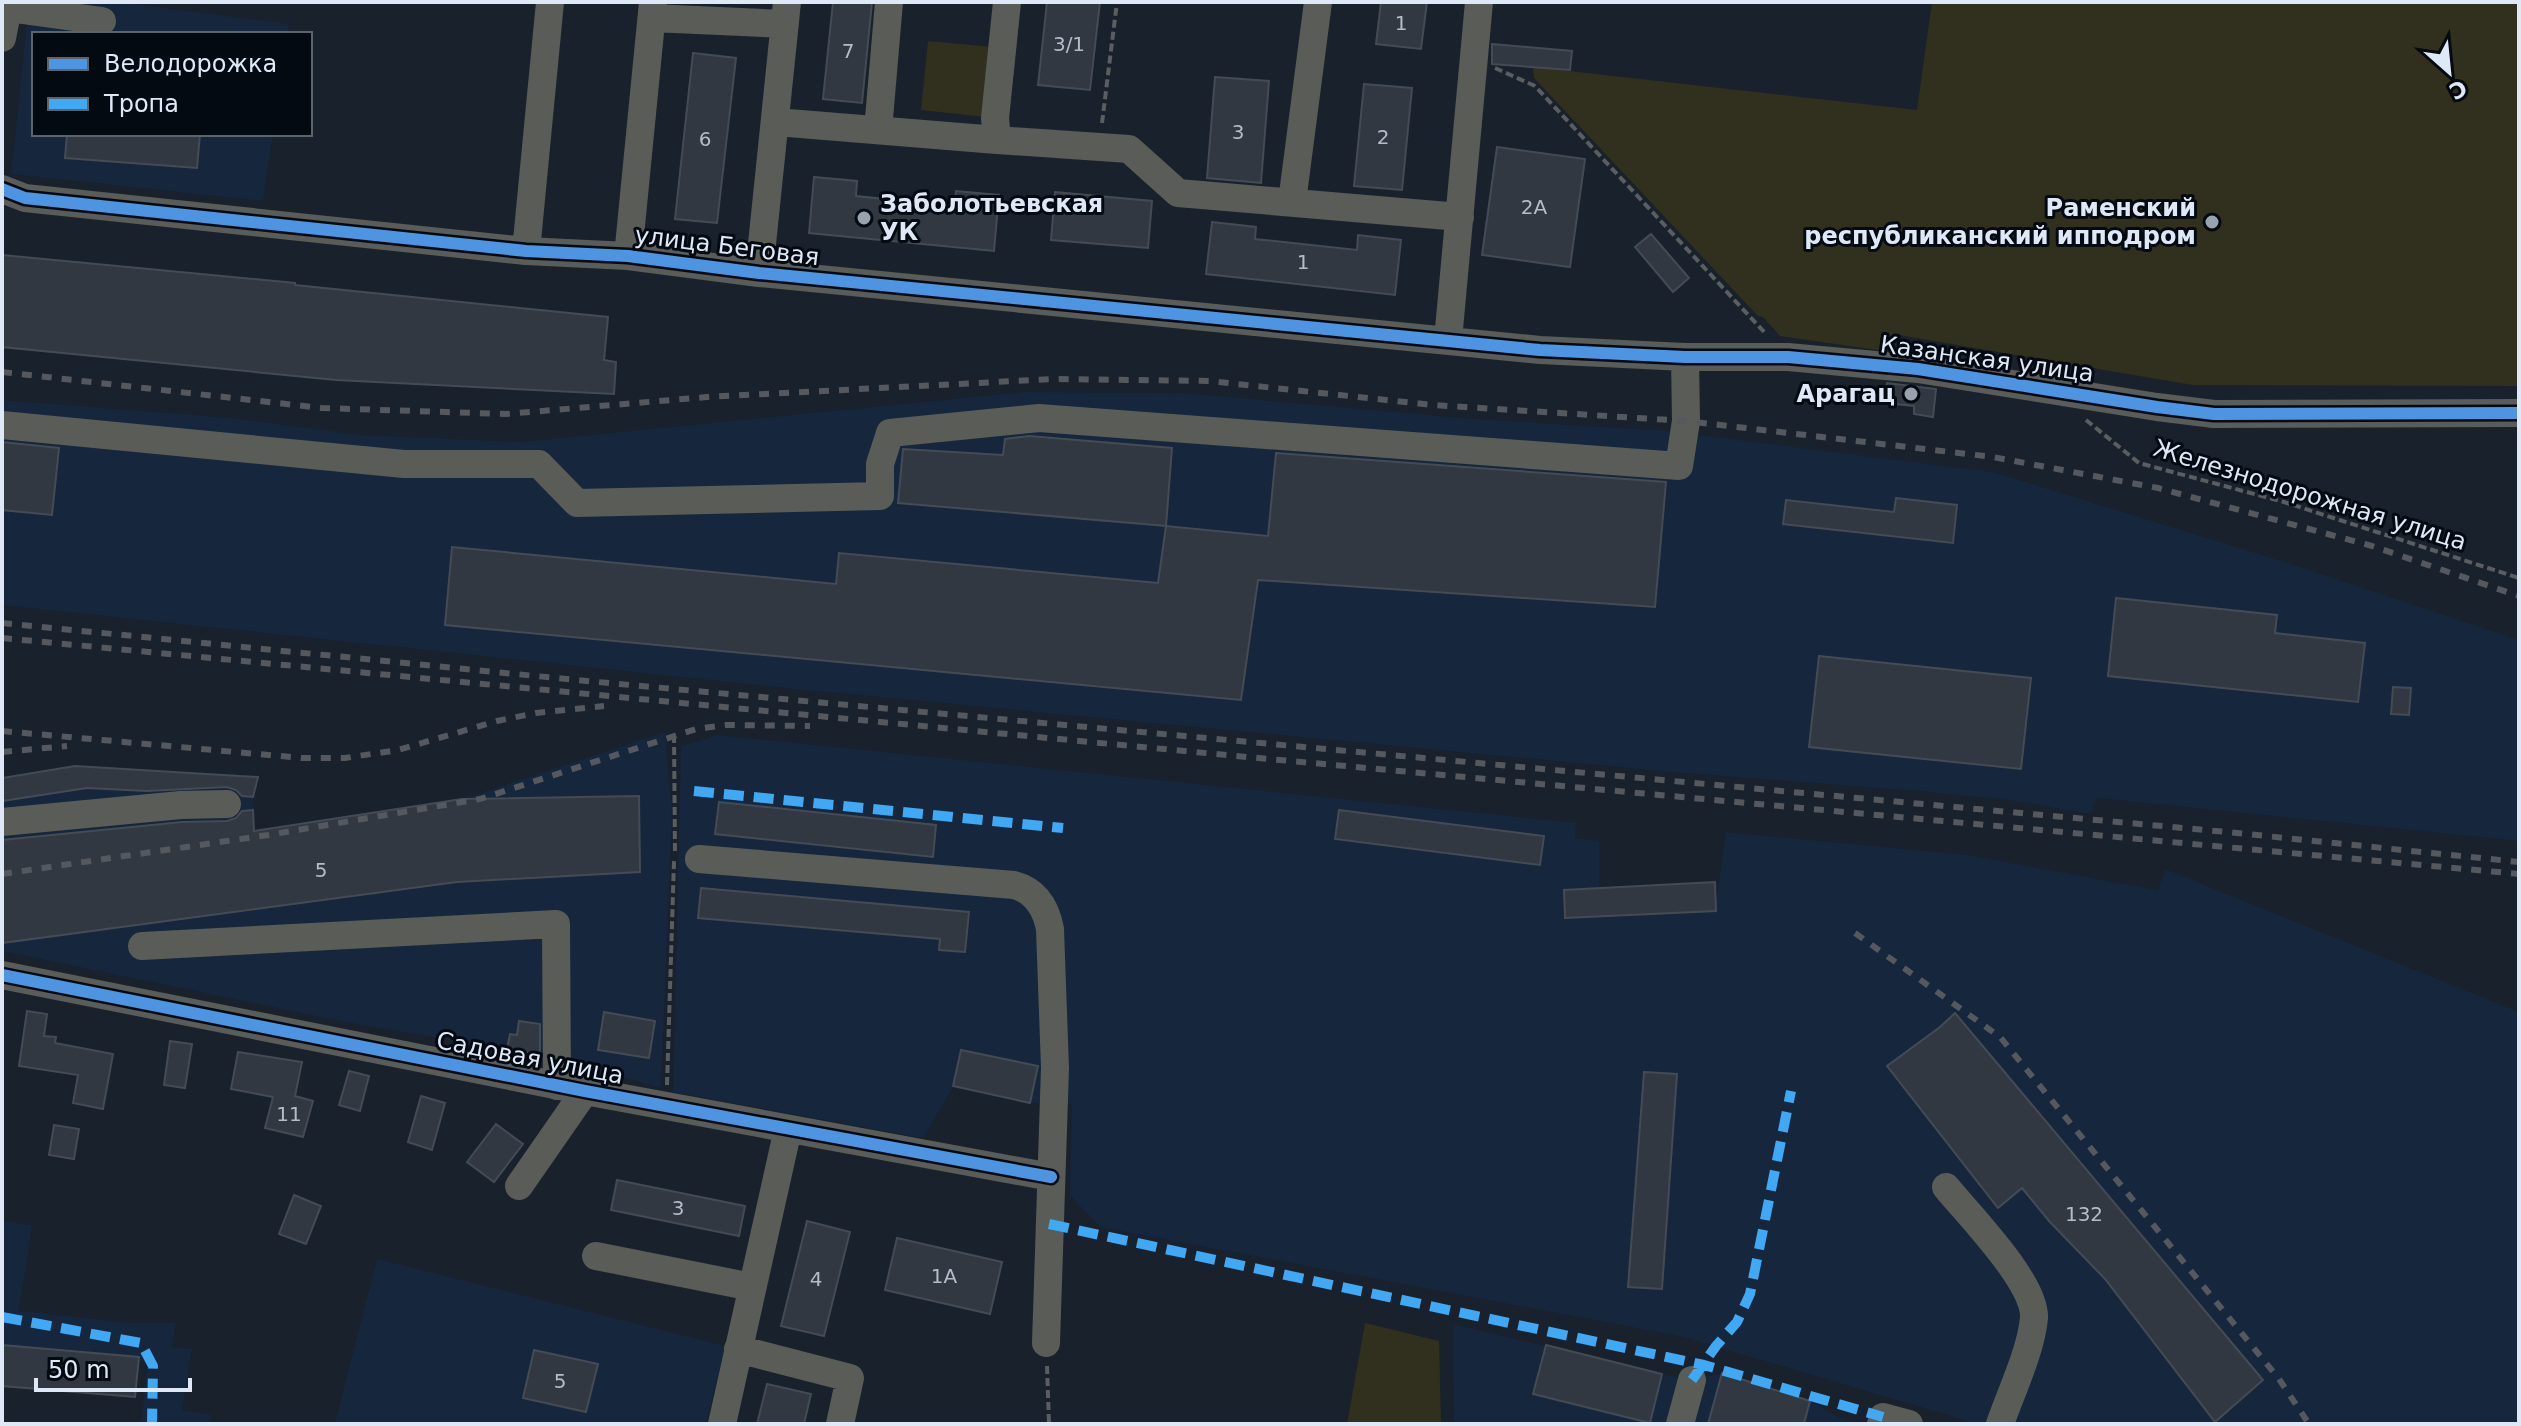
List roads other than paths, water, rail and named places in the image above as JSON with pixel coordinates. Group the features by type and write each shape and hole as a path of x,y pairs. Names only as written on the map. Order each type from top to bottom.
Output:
{"street":[{"path":"526,251 550,2"},
{"path":"878,130 889,2"},
{"path":"997,140 995,118 1007,2"},
{"path":"1292,202 1318,2"},
{"path":"1448,340 1479,2"},
{"path":"2,38 8,5 102,21"},
{"path":"628,256 652,10 786,13 759,273"},
{"path":"776,122 1129,149 1178,193 1460,217"},
{"name":"улица Беговая","path":"2,189 25,198 526,251 628,256 759,273 1448,340"},
{"name":"Казанская улица","path":"1448,340 1540,350 1685,357 1788,357 1918,369 2214,414 2519,413"},
{"path":"2,425 404,464 539,464 577,503 880,496 880,464 890,433 1039,418 1679,466 1686,421 1685,357"},
{"path":"2,822 181,805 227,804"},
{"path":"699,859 1014,885 1031,892 1044,909 1050,929 1055,1068 1046,1343"},
{"path":"142,946 556,924 557,1086"},
{"name":"Садовая улица","path":"2,975 665,1107 1051,1177"},
{"path":"519,1186 585,1091"},
{"path":"722,1424 788,1129"},
{"path":"1946,1187 2021,1278 2032,1302 2032,1329 2000,1424"},
{"path":"596,1256 752,1287"},
{"path":"738,1349 850,1378 840,1424"},
{"path":"1680,1424 1692,1380"},
{"path":"1881,1424 1883,1417 1909,1424"}],"railway":[{"path":"2,372 322,408 506,414 707,397 1054,379 1209,381 1433,405 1686,421 1993,457 2158,488 2372,546 2519,596"},
{"path":"2,623 576,680 2227,832 2519,862"},
{"path":"2,638 2519,874"},
{"path":"2,731 302,758 345,758 398,750 536,713 604,706"},
{"path":"2,874 268,835 480,799 696,729 726,725 810,726"},
{"path":"2,752 67,746"},
{"path":"1855,933 2000,1037 2279,1379 2309,1424"}],"place":[{"name":"Заболотьевская УК","path":"864,218"},
{"name":"Раменский республиканский ипподром","path":"2212,222"},
{"name":"Арагац","path":"1911,394"}]}
